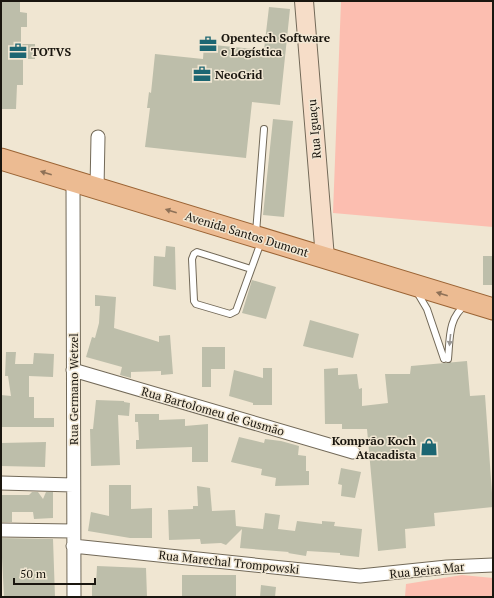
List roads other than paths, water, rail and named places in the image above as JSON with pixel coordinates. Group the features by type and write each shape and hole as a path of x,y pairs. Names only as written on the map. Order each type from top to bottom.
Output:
{"main road":[{"name":"Avenida Santos Dumont","path":"1,159 493,309"}],"street":[{"name":"Rua Iguaçu","path":"304,1 325,258"},
{"path":"97,188 98,137"},
{"name":"Rua Germano Wetzel","path":"73,181 74,597"},
{"name":"Rua Bartolomeu de Gusmão","path":"73,370 353,452"},
{"path":"1,482 73,485"},
{"path":"1,530 73,530"},
{"name":"Rua Marechal Trompowski","path":"73,546 360,576"},
{"name":"Rua Beira Mar","path":"360,576 461,566 493,565"}],"lane":[{"path":"251,269 197,252 194,254 192,259 194,301 196,304 230,314 236,311 251,269 259,238 264,129"},
{"path":"413,285 427,309 446,359 452,321 458,310 470,302"}],"place":[{"name":"Opentech Software e Logística","path":"208,44"},
{"name":"TOTVS","path":"18,51"},
{"name":"NeoGrid","path":"202,74"},
{"name":"Komprão Koch Atacadista","path":"429,447"}]}
